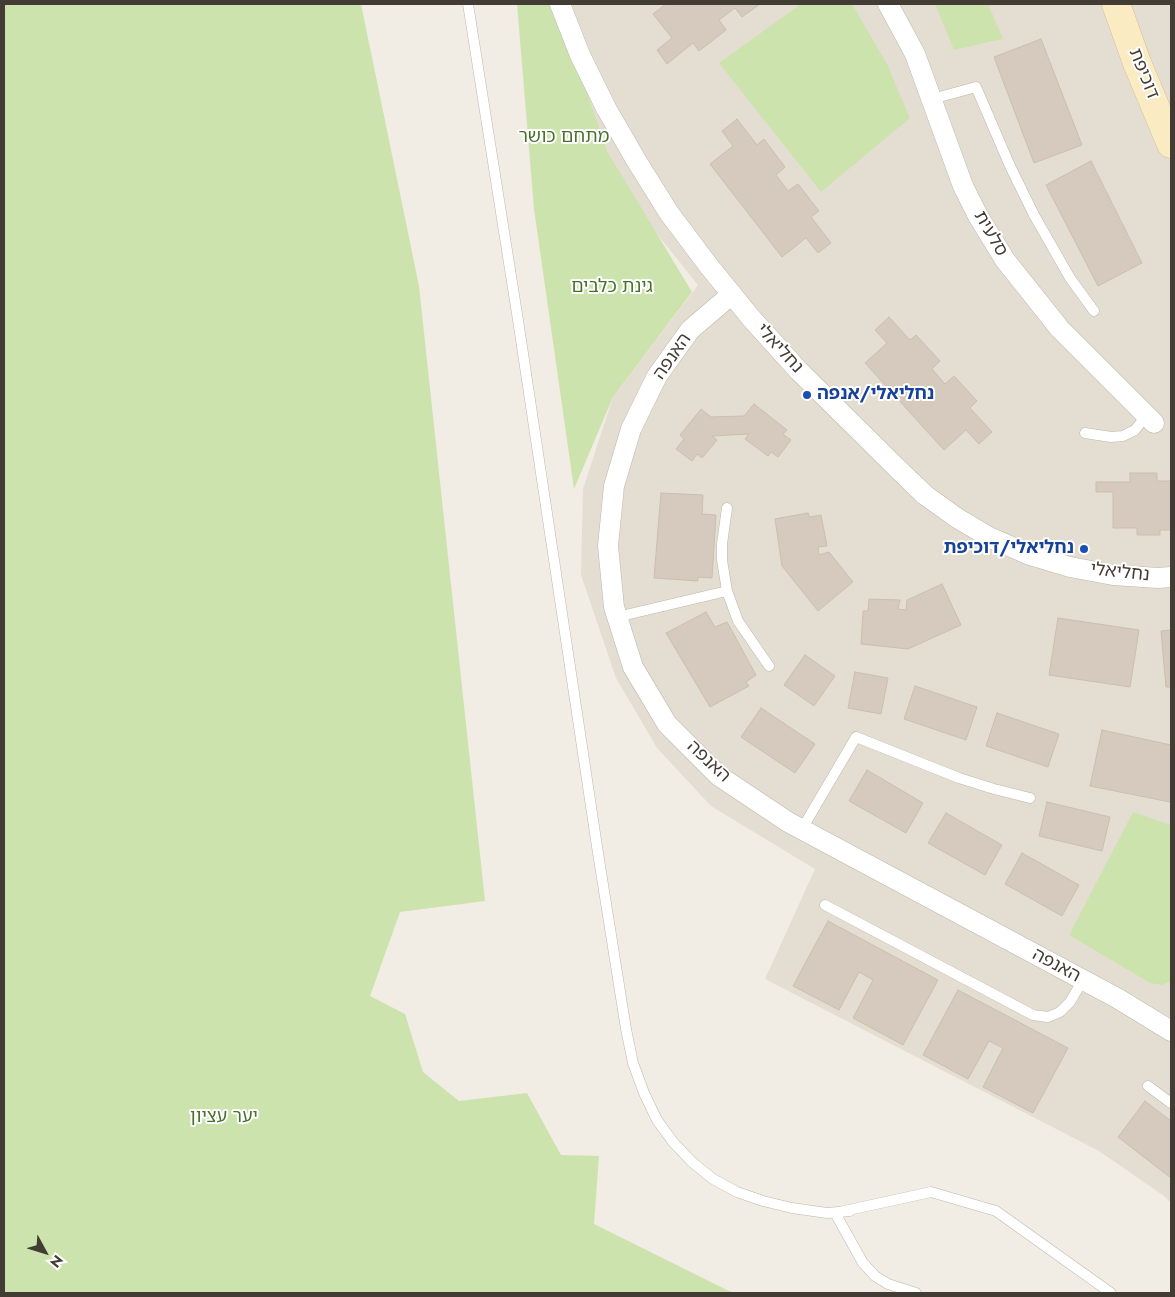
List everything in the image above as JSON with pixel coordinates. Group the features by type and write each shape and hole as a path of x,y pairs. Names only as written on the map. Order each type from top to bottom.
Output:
{"street":[{"name":"נחליאלי","path":"560,4 580,55 606,108 669,213 732,294 799,371 925,495 957,518 992,538 1030,555 1070,567 1113,575 1171,577"},
{"name":"סלעית","path":"888,4 915,54 964,186 978,216 1005,260 1060,329 1150,420"},
{"name":"דוכיפת","path":"1116,4 1137,63 1170,139"},
{"name":"האנפה","path":"732,294 690,330 657,376 632,429 614,486 608,546 614,607 633,667 667,724 719,776 802,830 1169,1026"}],"lane":[{"path":"468,4 518,320 598,854 633,1063 644,1093 657,1120 673,1142 692,1162 713,1179 737,1192 792,1208 835,1213 850,1211"},
{"path":"932,99 976,86 1010,166 1034,215 1070,278 1094,311"},
{"path":"1084,432 1111,437 1123,436 1150,420"},
{"path":"727,508 722,544 722,560 727,591 738,621 769,666"},
{"path":"617,617 727,591"},
{"path":"802,830 856,737 958,778 994,790 1030,798"},
{"path":"825,905 1033,1015 1048,1017 1060,1012 1070,1002 1083,980"},
{"path":"1148,1086 1171,1103"},
{"path":"835,1213 931,1192 996,1211 1111,1293"},
{"path":"835,1213 863,1263 875,1276 888,1284 916,1293"}],"shaded area":[{"path":"551,4 1171,4 1171,1203 1164,1196 1099,1151 765,979 815,869 711,806 657,748 616,678 581,575 583,489 613,397 698,285 645,219 602,142"}],"green space":[{"name":"יער עציון","path":"4,4 361,4 419,286 485,901 400,912 370,996 405,1014 423,1072 459,1101 527,1093 561,1155 599,1156 594,1224 733,1293 4,1293"},
{"name":"גינת כלבים","path":"517,4 557,4 607,151 692,292 613,397 574,489 534,209"},
{"path":"801,4 852,4 887,64 910,118 821,192 719,63"},
{"path":"935,4 988,4 1003,39 954,50"},
{"path":"1133,812 1171,825 1171,981 1162,985 1150,983 1069,935"}],"building":[{"path":"666,4 760,4 742,17 735,8 719,20 726,30 699,51 693,43 667,64 657,50 672,38 653,14"},
{"path":"1041,39 1082,145 1034,163 994,57"},
{"path":"737,119 757,145 764,139 785,167 776,175 788,191 798,184 819,211 811,217 831,243 818,253 806,238 782,257 710,164 733,146 722,131"},
{"path":"1091,161 1142,263 1098,286 1046,185"},
{"path":"889,317 910,340 916,335 940,361 932,369 945,384 954,376 977,401 970,408 992,432 979,444 966,430 944,450 865,363 887,343 875,330"},
{"path":"754,404 787,430 783,434 791,440 778,457 771,452 768,456 745,439 749,434 712,436 717,440 702,458 697,454 692,461 676,449 684,439 680,435 701,409 711,417 744,416"},
{"path":"1130,473 1157,473 1157,481 1171,481 1171,530 1160,530 1160,535 1137,535 1137,528 1113,528 1113,492 1096,492 1096,482 1130,482"},
{"path":"661,493 703,495 702,514 716,515 712,578 698,577 698,581 654,578"},
{"path":"808,513 809,517 821,515 827,546 818,547 819,555 829,552 853,582 818,611 782,566 775,519"},
{"path":"942,584 961,625 908,649 861,644 863,611 868,611 869,599 900,600 898,609 906,610 907,600"},
{"path":"706,612 715,627 727,622 756,675 746,682 749,686 710,707 666,633"},
{"path":"1058,618 1139,630 1130,687 1049,675"},
{"path":"1171,630 1171,687 1166,687 1161,631"},
{"path":"805,655 835,676 814,706 784,685"},
{"path":"855,672 888,678 881,714 848,708"},
{"path":"915,686 977,707 966,740 904,719"},
{"path":"761,708 815,744 795,773 741,737"},
{"path":"997,713 1059,734 1048,767 986,746"},
{"path":"1102,730 1171,745 1170,802 1090,786"},
{"path":"867,770 923,803 906,833 849,801"},
{"path":"1047,802 1110,817 1102,851 1039,836"},
{"path":"946,813 1002,845 985,875 928,843"},
{"path":"1022,853 1079,885 1062,916 1005,884"},
{"path":"828,921 938,980 903,1045 853,1018 873,980 859,972 839,1010 793,986"},
{"path":"958,990 1068,1048 1033,1113 983,1087 1003,1048 989,1041 968,1079 923,1055"},
{"path":"1145,1101 1171,1121 1171,1178 1118,1137"}],"place":[{"name":"נחליאלי/אנפה","path":"807,395"},
{"name":"נחליאלי/דוכיפת","path":"1084,549"}],"park label":[{"name":"מתחם כושר","path":"564,138"}]}
